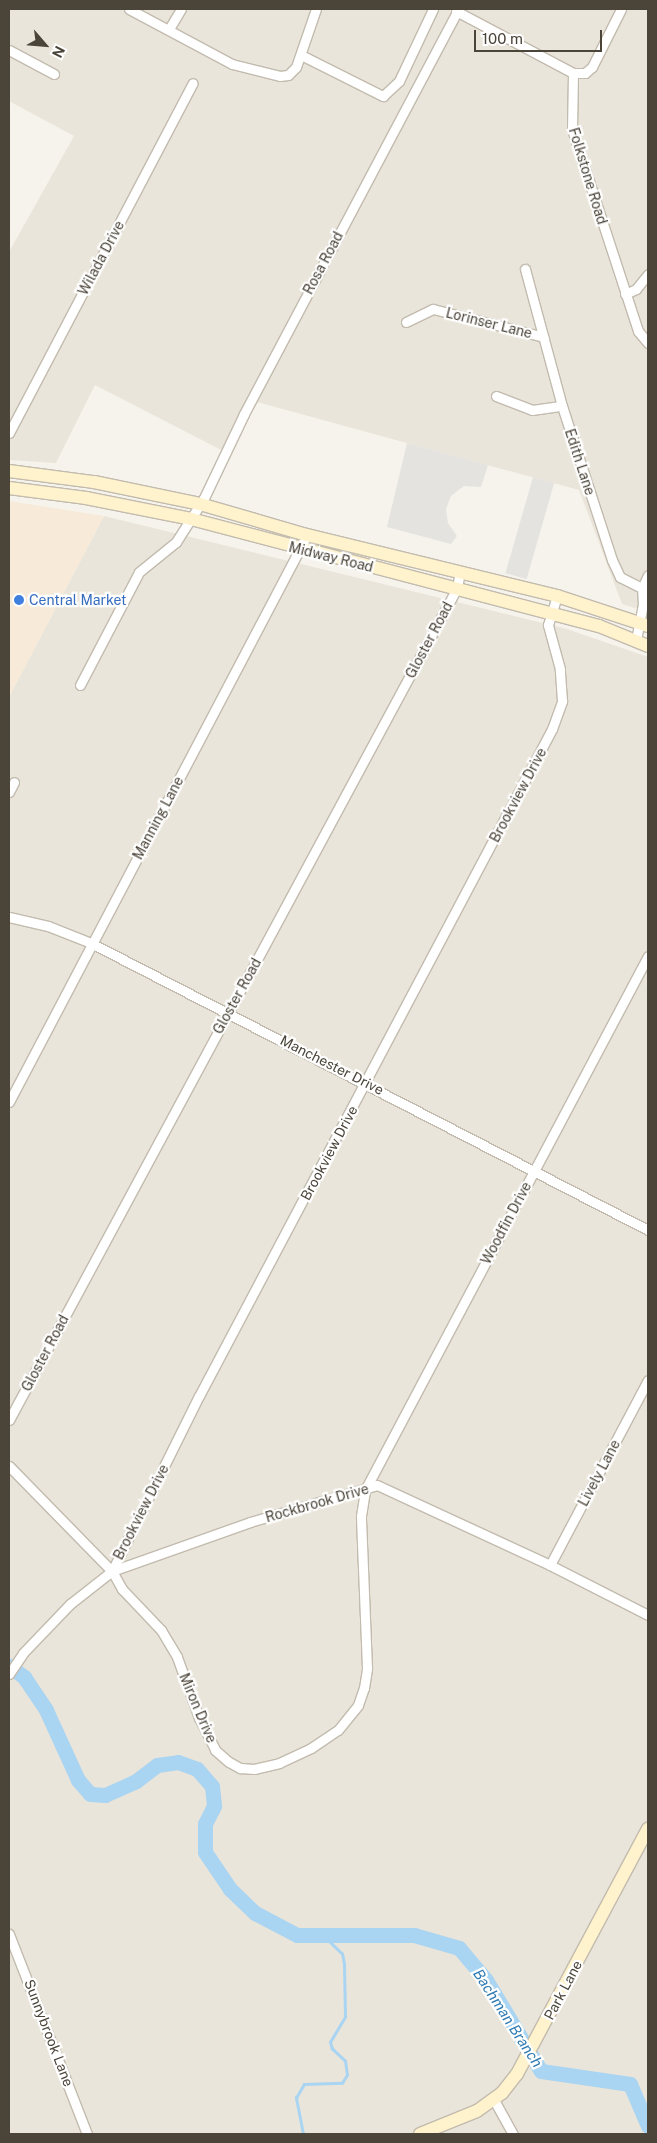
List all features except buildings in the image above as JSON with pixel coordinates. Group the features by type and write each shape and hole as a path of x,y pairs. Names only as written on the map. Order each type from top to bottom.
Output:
{"main road":[{"name":"Midway Road","path":"9,471 94,482 200,504 307,535 557,596 644,624"},
{"name":"Midway Road","path":"9,488 86,498 191,519 457,588 552,616 599,626 648,646"},
{"name":"Park Lane","path":"420,2134 470,2114 494,2100 524,2062 648,1829"}],"street":[{"path":"129,9 232,64 272,74 288,75 301,55 316,9"},
{"path":"169,30 180,9"},
{"path":"301,55 384,96 399,81 433,9"},
{"path":"457,10 573,73 585,73 592,67 621,9"},
{"name":"Rosa Road","path":"80,685 139,572 176,542 200,504 457,10"},
{"path":"9,50 54,74"},
{"name":"Folkstone Road","path":"573,73 572,129 638,331 648,343"},
{"name":"Wilada Drive","path":"9,433 193,83"},
{"name":"Edith Lane","path":"525,270 562,406 612,560 620,577 642,588"},
{"path":"625,294 636,289 648,274"},
{"name":"Lorinser Lane","path":"406,322 434,309 544,337"},
{"path":"496,396 532,410 562,406"},
{"name":"Manning Lane","path":"9,1102 307,535"},
{"name":"Gloster Road","path":"9,1420 227,1012 283,916 457,588 460,571"},
{"path":"636,640 644,624 642,588 648,575"},
{"name":"Brookview Drive","path":"9,1674 42,1633 70,1604 112,1571 199,1396 366,1083 559,714 562,682 549,638 548,625 557,596"},
{"path":"9,792 14,782"},
{"name":"Manchester Drive","path":"9,918 48,926 91,943 366,1083 648,1230"},
{"name":"Woodfin Drive","path":"365,1490 648,956"},
{"name":"Lively Lane","path":"550,1565 648,1380"},
{"path":"9,1466 112,1571"},
{"name":"Rockbrook Drive","path":"112,1571 250,1522 384,1486 550,1565 648,1615"},
{"name":"Miron Drive","path":"112,1571 122,1589 161,1630 177,1657 199,1718 216,1750 240,1768 254,1770 278,1764 311,1748 338,1730 358,1705 364,1688 367,1668 361,1516 365,1490"},
{"name":"Sunnybrook Lane","path":"9,1934 87,2134"},
{"path":"494,2100 513,2134"}],"shaded area":[{"path":"9,9 648,9 648,612 622,604 579,490 257,402 229,454 95,385 56,463 9,460 9,252 74,136 9,101"},
{"path":"407,443 488,465 481,487 464,486 451,496 446,509 448,523 457,536 451,544 387,527"},
{"path":"533,477 554,483 527,579 505,573"},
{"path":"9,501 104,516 9,697"},
{"path":"104,516 567,629 648,657 648,2134 9,2134 9,697"}],"waterway":[{"name":"Bachman Branch","path":"9,1666 24,1677 46,1710 78,1780 90,1794 105,1795 136,1781 157,1765 178,1762 197,1769 212,1786 214,1806 205,1824 205,1852 230,1889 255,1913 297,1935 414,1935 459,1948 486,1980 541,2071 630,2084 648,2126"},
{"path":"303,2134 296,2098 304,2084 342,2083 347,2075 345,2061 332,2049 330,2042 345,2017 344,1964 342,1954 322,1935"}],"place":[{"name":"Central Market","path":"19,600"}]}
